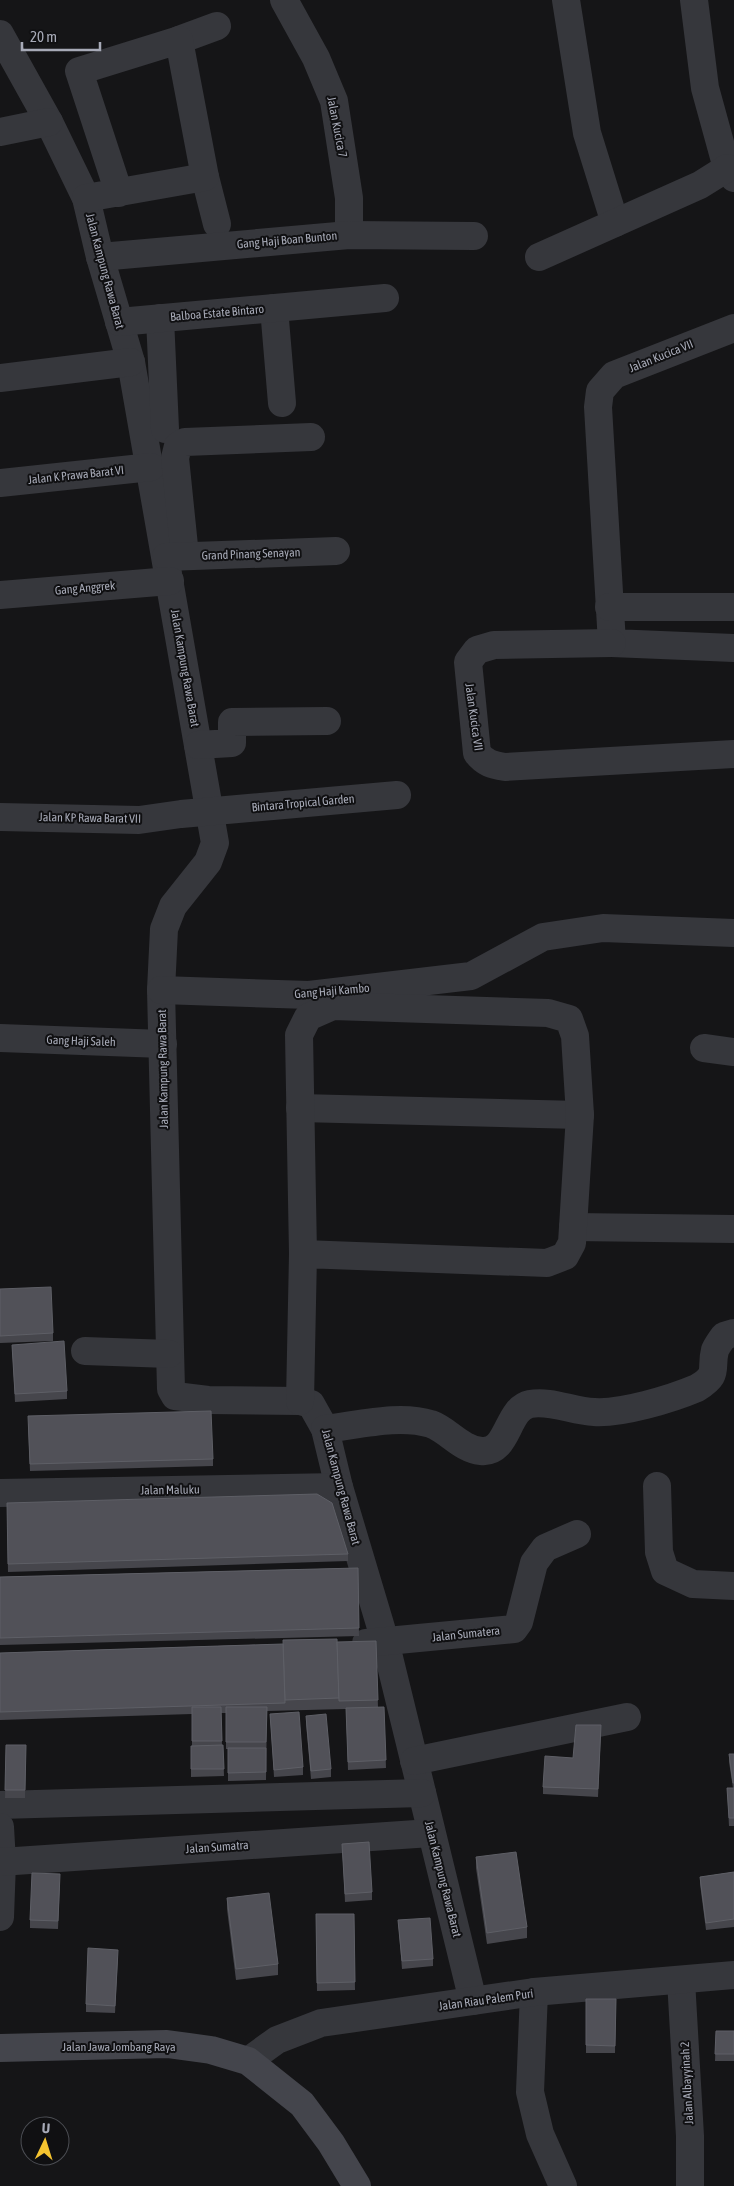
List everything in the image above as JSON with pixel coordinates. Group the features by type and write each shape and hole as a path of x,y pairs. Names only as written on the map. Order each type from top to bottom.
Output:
{"main road":[{"name":"Jalan Jawa Jombang Raya","path":"0,2048 167,2044 211,2050 248,2061 302,2104 331,2143 357,2186"}],"street":[{"name":"Jalan Kucica 7","path":"284,0 316,58 334,101 349,198 349,235"},
{"path":"566,0 587,133 615,222"},
{"path":"539,257 615,222 731,173 705,88 694,0"},
{"path":"118,193 79,71 179,40 216,26"},
{"name":"Jalan Kampung Rawa Barat","path":"0,34 49,122 86,198 100,257 131,362 151,467 173,565 198,745 215,843 208,862 173,906 164,929 161,990 169,1380 175,1396 208,1400 300,1400 311,1404 326,1429 339,1487 385,1642 473,2001"},
{"path":"179,40 205,177 217,224"},
{"path":"0,132 49,122"},
{"path":"86,198 205,177"},
{"name":"Gang Haji Boan Bunton","path":"100,257 349,235 474,236"},
{"name":"Balboa Estate Bintaro","path":"166,429 154,319 385,298"},
{"name":"Balboa Estate Bintaro","path":"274,308 282,403"},
{"path":"119,322 154,319"},
{"name":"Jalan Kucica VII","path":"612,643 598,407 600,391 614,375 734,328"},
{"path":"0,378 131,362"},
{"path":"173,565 175,458 178,446 185,442 311,437"},
{"name":"Jalan K Prawa Barat VI","path":"0,483 151,467"},
{"name":"Grand Pinang Senayan","path":"173,565 336,551"},
{"name":"Gang Anggrek","path":"0,595 173,565"},
{"path":"610,607 734,607"},
{"name":"Jalan Kucica VII","path":"734,648 612,643 494,645 477,650 468,662 477,753 482,760 505,767 734,754"},
{"path":"198,745 232,743 232,722 327,721"},
{"name":"Bintara Tropical Garden","path":"209,812 396,795"},
{"name":"Jalan KP Rawa Barat VII","path":"0,817 138,820 209,812"},
{"name":"Gang Haji Kambo","path":"161,990 309,995 472,976 543,937 603,928 734,933"},
{"path":"300,1400 303,1254 299,1035 308,1017 333,1006 548,1013 569,1019 575,1036 580,1115 572,1243 565,1256 547,1263 303,1254"},
{"name":"Gang Haji Saleh","path":"0,1038 163,1044"},
{"path":"704,1048 734,1052"},
{"path":"300,1108 580,1115"},
{"path":"573,1227 734,1229"},
{"path":"326,1429 394,1421 414,1421 434,1425 460,1444 480,1452 491,1451 500,1443 520,1408 530,1404 542,1404 593,1412 614,1412 697,1388 709,1380 715,1366 715,1350 724,1336 734,1333"},
{"path":"84,1351 169,1354"},
{"path":"657,1486 660,1552 665,1571 693,1584 734,1586"},
{"name":"Jalan Maluku","path":"0,1493 339,1487"},
{"name":"Jalan Sumatera","path":"385,1642 514,1629 519,1622 534,1563 545,1548 578,1534"},
{"path":"344,1644 385,1642"},
{"path":"414,1761 627,1717"},
{"path":"0,1805 422,1793"},
{"path":"0,1826 0,1916"},
{"name":"Jalan Sumatra","path":"1,1862 431,1833"},
{"name":"Jalan Riau Palem Puri","path":"248,2061 277,2040 321,2023 534,1992 734,1975"},
{"name":"Jalan Albayyinah 2","path":"681,1980 690,2186"},
{"path":"534,1992 530,2092 540,2134 563,2186"}],"building":[{"path":"51,1287 53,1333 0,1336 0,1289"},
{"path":"64,1341 67,1391 15,1394 12,1345"},
{"path":"211,1411 213,1459 30,1464 28,1416"},
{"path":"317,1494 332,1503 348,1554 8,1564 7,1503"},
{"path":"358,1568 359,1628 0,1638 0,1577"},
{"path":"337,1639 339,1698 285,1700 283,1640"},
{"path":"376,1641 378,1700 339,1701 337,1642"},
{"path":"283,1644 285,1703 0,1712 0,1653"},
{"path":"192,1707 221,1707 222,1741 192,1741"},
{"path":"226,1707 267,1707 266,1742 226,1742"},
{"path":"384,1707 386,1760 348,1762 346,1708"},
{"path":"299,1712 303,1767 274,1770 270,1714"},
{"path":"326,1714 331,1769 311,1771 306,1716"},
{"path":"576,1725 601,1725 598,1789 543,1787 545,1756 573,1758"},
{"path":"6,1745 26,1745 25,1790 5,1790"},
{"path":"223,1745 224,1769 191,1769 191,1746"},
{"path":"228,1748 266,1748 266,1772 228,1773"},
{"path":"729,1754 734,1754 734,1783 733,1783"},
{"path":"727,1788 734,1788 734,1818 729,1818"},
{"path":"369,1842 372,1892 345,1894 342,1844"},
{"path":"516,1852 527,1927 487,1933 476,1857"},
{"path":"734,1872 734,1919 706,1923 700,1877"},
{"path":"32,1873 60,1874 58,1921 30,1920"},
{"path":"269,1893 278,1964 236,1969 227,1898"},
{"path":"316,1914 354,1914 355,1982 317,1983"},
{"path":"430,1918 433,1959 402,1961 398,1920"},
{"path":"88,1948 118,1950 115,2006 86,2004"},
{"path":"586,1999 616,1999 615,2046 586,2045"},
{"path":"716,2031 734,2031 734,2054 715,2054"}]}
